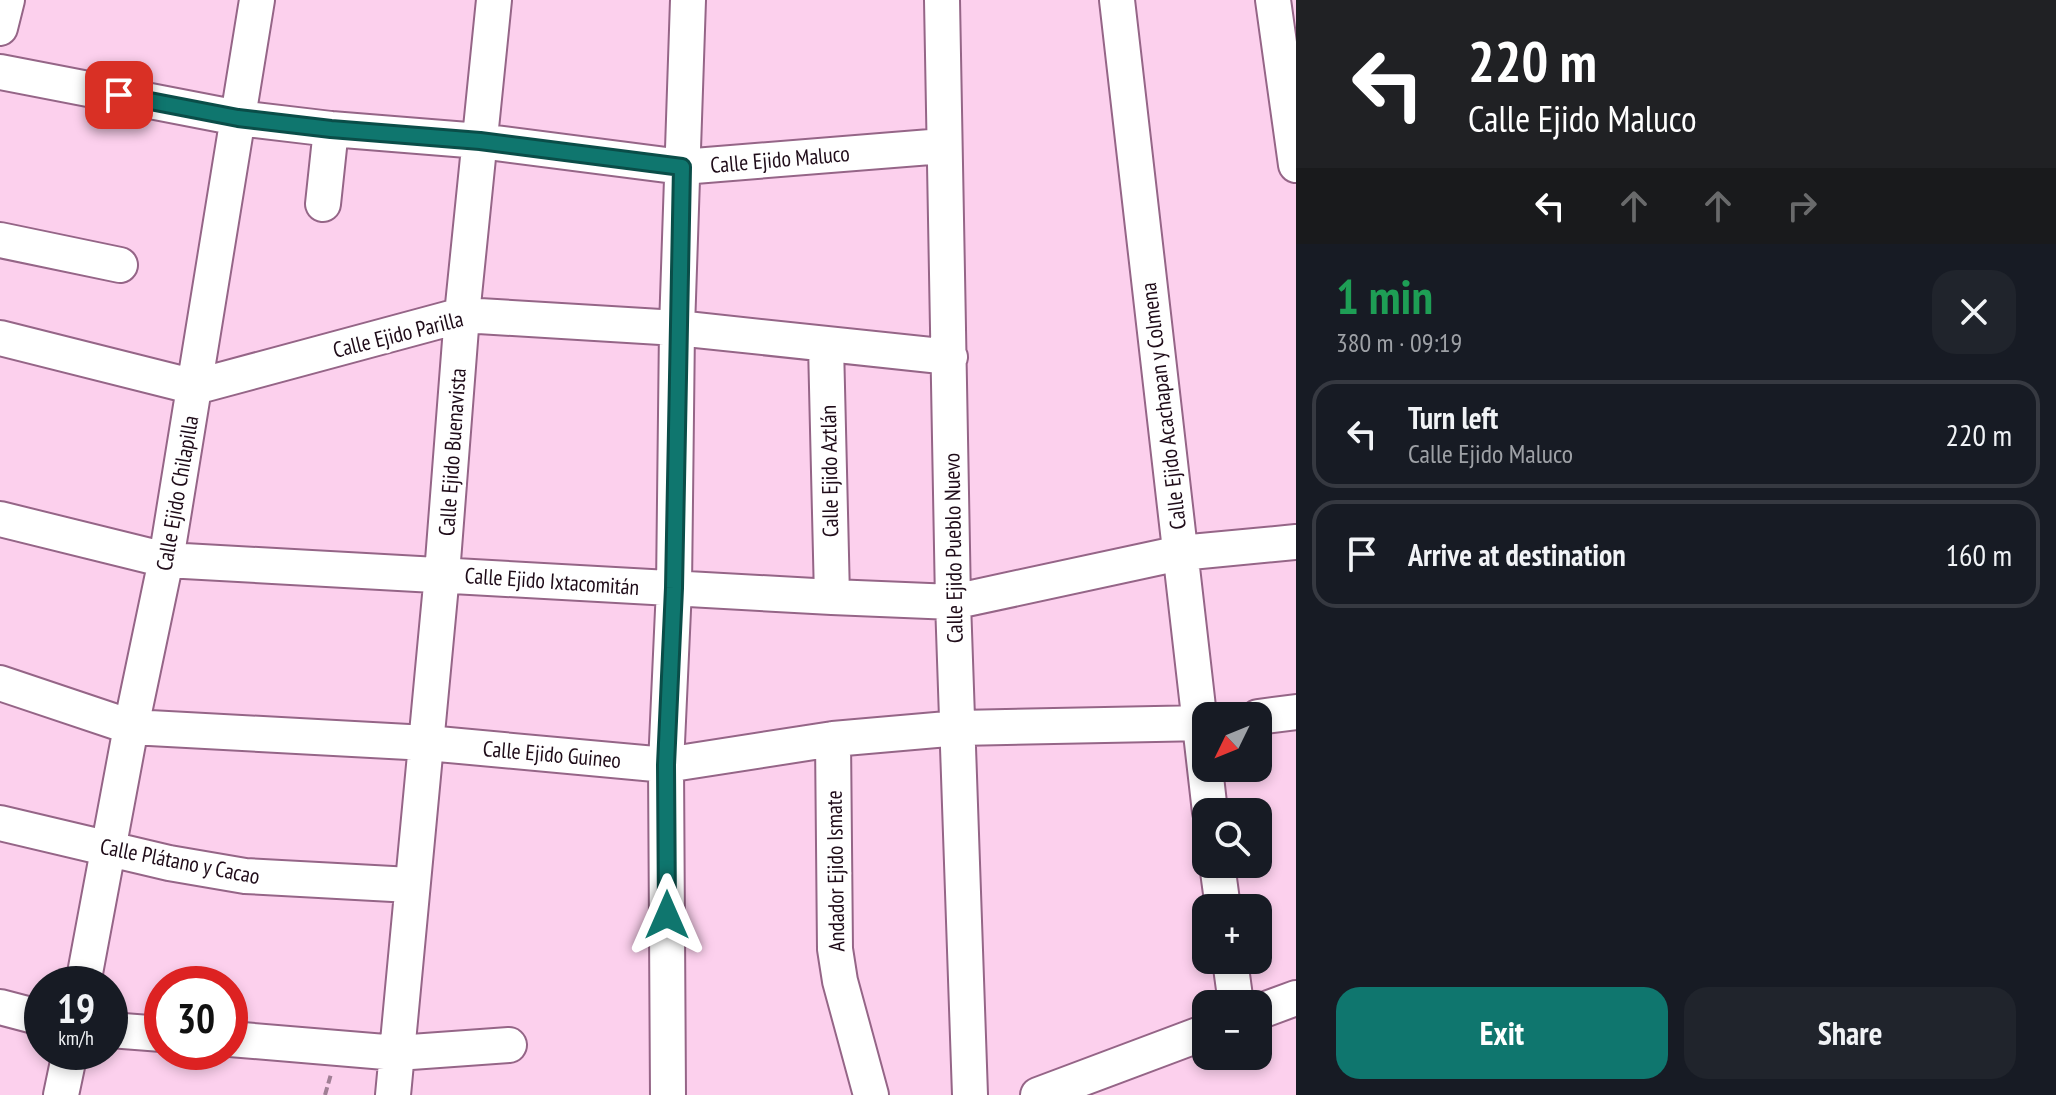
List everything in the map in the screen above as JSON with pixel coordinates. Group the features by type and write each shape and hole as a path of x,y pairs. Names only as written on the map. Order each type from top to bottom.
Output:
{"street":[{"path":"0,28 7,0"},
{"name":"Calle Ejido Chilapilla","path":"87,966 166,560 257,0"},
{"name":"Calle Ejido Buenavista","path":"393,1095 442,574 462,315 494,0"},
{"path":"668,1095 666,765 674,588 677,328 688,0"},
{"name":"Calle Ejido Pueblo Nuevo","path":"942,0 953,602 970,1095"},
{"name":"Calle Ejido Acachapan y Colmena","path":"1117,0 1199,702"},
{"path":"1273,0 1296,165"},
{"name":"Calle Ejido Maluco","path":"0,72 238,118 480,141 682,167 943,146"},
{"path":"323,204 331,129"},
{"path":"0,240 120,265"},
{"name":"Calle Ejido Parilla","path":"0,338 195,387 462,315 677,328 950,357"},
{"name":"Calle Ejido Aztlán","path":"826,345 832,597"},
{"name":"Calle Ejido Ixtacomitán","path":"0,519 166,560 953,602 1180,553 1296,542"},
{"name":"Calle Ejido Guineo","path":"0,683 131,727 427,743 666,765 833,739 959,728 1192,724"},
{"path":"1272,715 1296,712"},
{"name":"Andador Ejido Ismate","path":"833,739 835,949 840,981 871,1095"},
{"name":"Calle Plátano y Cacao","path":"0,823 169,863 245,876 411,885"},
{"path":"1272,1007 1296,998"},
{"path":"0,1007 24,1013"},
{"path":"1038,1095 1192,1037"},
{"path":"248,1041 397,1053 509,1045"},
{"path":"61,1095 66,1070"}],"route":[{"path":"119,95 238,118 480,141 682,167 674,588 666,765 667,915"}]}
